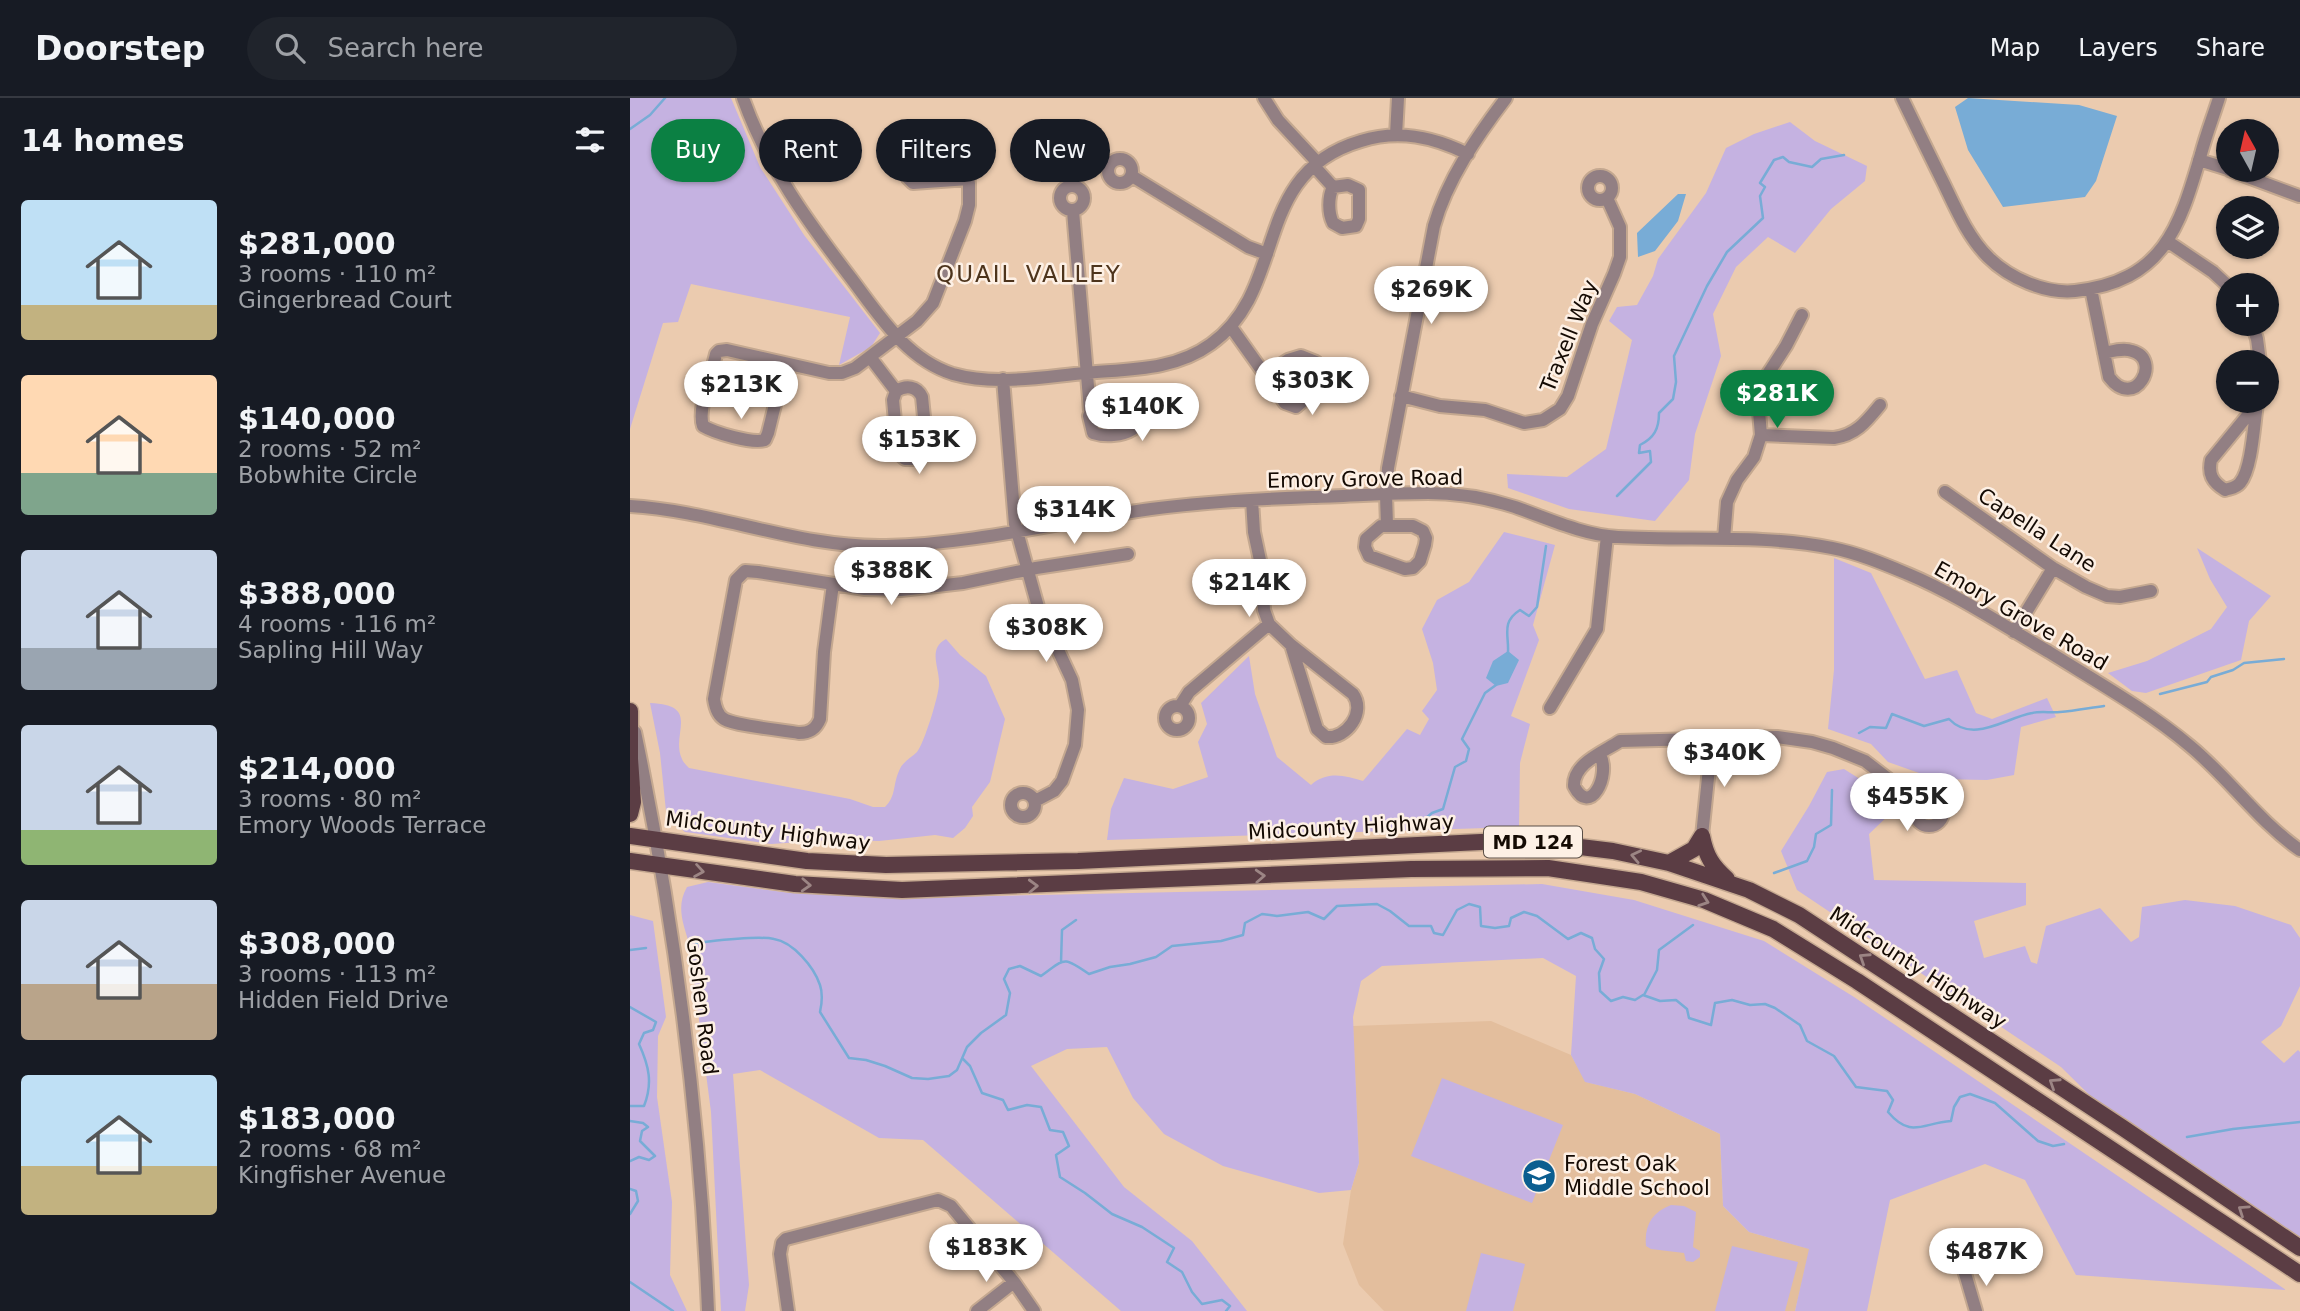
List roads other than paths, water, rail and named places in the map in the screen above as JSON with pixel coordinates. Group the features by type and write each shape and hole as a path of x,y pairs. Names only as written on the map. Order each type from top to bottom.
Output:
{"main road":[{"path":"630,711 633,802 630,814"},
{"name":"Midcounty Highway","path":"630,836 807,861 886,865 1078,861 1523,841 1613,851 1670,863 1731,883 1799,915 2134,1135 2300,1248"},
{"path":"1670,863 1694,849 1702,836"},
{"path":"1702,836 1712,865 1731,883"},
{"name":"Midcounty Highway","path":"630,861 795,884 902,890 1424,869 1548,868 1641,882 1704,900 1773,929 1857,981 2300,1274"}],"street":[{"path":"743,98 765,150 794,202 897,335 920,358 943,370 968,377 1003,379 1148,368 1173,363 1206,348 1231,327 1250,300 1286,200 1316,165 1357,142 1396,135 1431,139 1468,155"},
{"path":"1264,98 1278,120 1333,187"},
{"path":"1396,135 1398,98"},
{"path":"1387,526 1386,494 1401,396 1434,226 1445,195 1506,98"},
{"path":"1902,98 1971,236 1988,257 2010,275 2036,286 2068,292 2112,284 2133,274 2150,261 2167,241 2182,214 2219,98"},
{"path":"960,151 965,155 968,179 913,183 907,177 906,160 912,154 960,151"},
{"path":"2199,160 2216,165"},
{"path":"1132,176 1248,247 1267,254"},
{"path":"785,363 765,440 754,442 704,426 702,409 718,352 727,349 837,373 853,369 925,314 936,298 966,216 970,197 968,182"},
{"path":"2262,182 2299,196"},
{"name":"Traxell Way","path":"1401,396 1440,406 1488,411 1520,423 1543,420 1560,410 1567,398 1591,324 1620,257 1620,227 1607,198"},
{"path":"1073,211 1090,410"},
{"path":"2167,241 2216,275"},
{"path":"2091,289 2104,353"},
{"path":"1724,539 1727,502 1737,480 1754,457 1761,435 1758,400 1764,380 1802,315"},
{"path":"1231,327 1265,375 1285,403 1296,407 1304,400 1319,369 1316,362 1298,356 1265,375"},
{"path":"870,357 896,391"},
{"path":"1003,379 1016,530 1042,617 1072,680 1078,710 1075,745 1064,777 1056,789 1035,801"},
{"path":"905,387 913,388 919,391 922,397 927,447 920,458 905,459 897,452 893,400 896,391 905,387"},
{"path":"2257,403 2242,480 2235,487 2225,490 2212,478 2209,470 2211,460 2257,403"},
{"path":"1761,435 1834,438 1844,436 1861,427 1880,405"},
{"name":"Capella Lane","path":"1945,492 2053,568 2086,587 2107,596 2120,597 2151,591"},
{"name":"Emory Grove Road","path":"630,506 662,510 803,540 861,546 922,544 1162,508 1252,500 1440,493 1472,496 1500,503 1607,536 1792,542 1832,548 1910,575 1969,603 2129,701 2196,750 2280,836 2300,850"},
{"path":"1252,500 1264,610 1269,624 1356,697 1357,715 1339,735 1326,737 1317,729 1291,645"},
{"path":"1387,526 1413,526 1423,531 1426,541 1417,566 1405,569 1374,559 1368,554 1365,544 1367,537 1377,528 1387,526"},
{"path":"1550,708 1597,629 1607,536"},
{"path":"833,584 824,652 820,719 814,729 799,733 727,720 720,716 714,699 735,583 740,574 752,571 878,590 924,589 1128,554"},
{"path":"2014,632 2053,568"},
{"path":"1180,706 1189,692 1269,624"},
{"name":"Goshen Road","path":"630,711 676,951 702,1184 708,1311"},
{"path":"1600,755 1624,740 1777,737 1812,742 1865,761 1918,802"},
{"path":"1702,836 1712,739"},
{"path":"788,1311 780,1254 782,1243 786,1239 938,1200 951,1206 1014,1282 1034,1311"},
{"path":"1971,1260 1964,1270 1976,1311"},
{"path":"977,1311 1014,1282"}],"water":[{"path":"1968,98 2079,105 2117,116 2096,181 2085,197 2003,207 1968,150 1955,107"},
{"path":"1678,194 1686,194 1678,221 1655,251 1638,257 1637,233"},
{"path":"1508,651 1519,660 1508,683 1496,686 1486,678 1493,661"}],"waterway":[{"path":"630,129 650,115 665,98"},
{"path":"1617,496 1651,462 1650,451 1639,453 1640,445 1652,436 1657,428 1659,413 1673,399 1676,382 1674,356 1707,286 1727,252 1763,218 1760,196 1765,187 1760,183 1774,160 1783,157 1789,162 1812,167 1821,159 1844,155"},
{"path":"1508,652 1507,629 1510,619 1520,610 1529,616 1537,607 1546,546"},
{"path":"2160,694 2207,682 2211,677 2233,670 2244,663 2284,659"},
{"path":"1420,823 1432,813 1443,809 1455,767 1466,761 1469,749 1462,739 1485,693 1496,685"},
{"path":"1859,733 1870,727 1886,728 1892,714 1924,726 1949,719 1958,726 1979,729 2032,713 2066,712 2104,706"},
{"path":"1774,873 1807,861 1814,847 1816,834 1831,825 1832,790"},
{"path":"696,943 757,938 774,939 788,945 802,956 817,978 822,995 820,1012 849,1058 885,1066 912,1078 928,1079 949,1076 957,1070 967,1047 1006,1015 1010,993 1004,979 1009,969 1020,966 1041,976 1060,963 1068,962 1089,974 1156,957 1172,946 1221,941 1243,935 1245,923 1262,914 1277,916 1308,912 1324,919 1337,906 1377,904 1409,926 1431,926 1434,933 1443,935 1457,910 1469,904 1480,907 1481,926 1509,926 1511,918 1524,912 1537,916 1568,939 1581,933 1592,938 1595,949 1604,959 1599,973 1600,991 1611,1001 1623,997 1635,1000 1643,995 1660,1001 1676,1000 1687,1009 1689,1018 1711,1025 1715,1003 1732,1000 1750,1005 1765,1004 1800,1025 1807,1041 1834,1056 1856,1087 1887,1091 1893,1100 1888,1112 1903,1125 1917,1127 1951,1121 1954,1107 1960,1097 1970,1094 1995,1103 2038,1141 2053,1146 2064,1144"},
{"path":"1061,962 1062,930 1076,920"},
{"path":"1644,995 1657,970 1659,950 1693,925"},
{"path":"630,950 646,948"},
{"path":"630,1007 656,1022 653,1030 644,1033 639,1044 649,1075 647,1098 644,1106 630,1106"},
{"path":"963,1059 970,1066 982,1093 1003,1100 1008,1110 1027,1105 1041,1107 1050,1130 1063,1132 1069,1146 1056,1155 1060,1177 1112,1214 1142,1227 1174,1248 1167,1262 1182,1272 1192,1292 1202,1304 1222,1300 1230,1306 1226,1311"},
{"path":"630,1121 643,1123 648,1127 642,1131 640,1141 655,1156 649,1160 639,1157 630,1161"},
{"path":"2187,1137 2300,1122"},
{"path":"630,1189 636,1191 638,1201 630,1214"},
{"path":"630,1282 673,1311"}],"place":[{"name":"Forest Oak Middle School","path":"1539,1176"}],"district":[{"name":"QUAIL VALLEY","path":"1029,274"}]}
